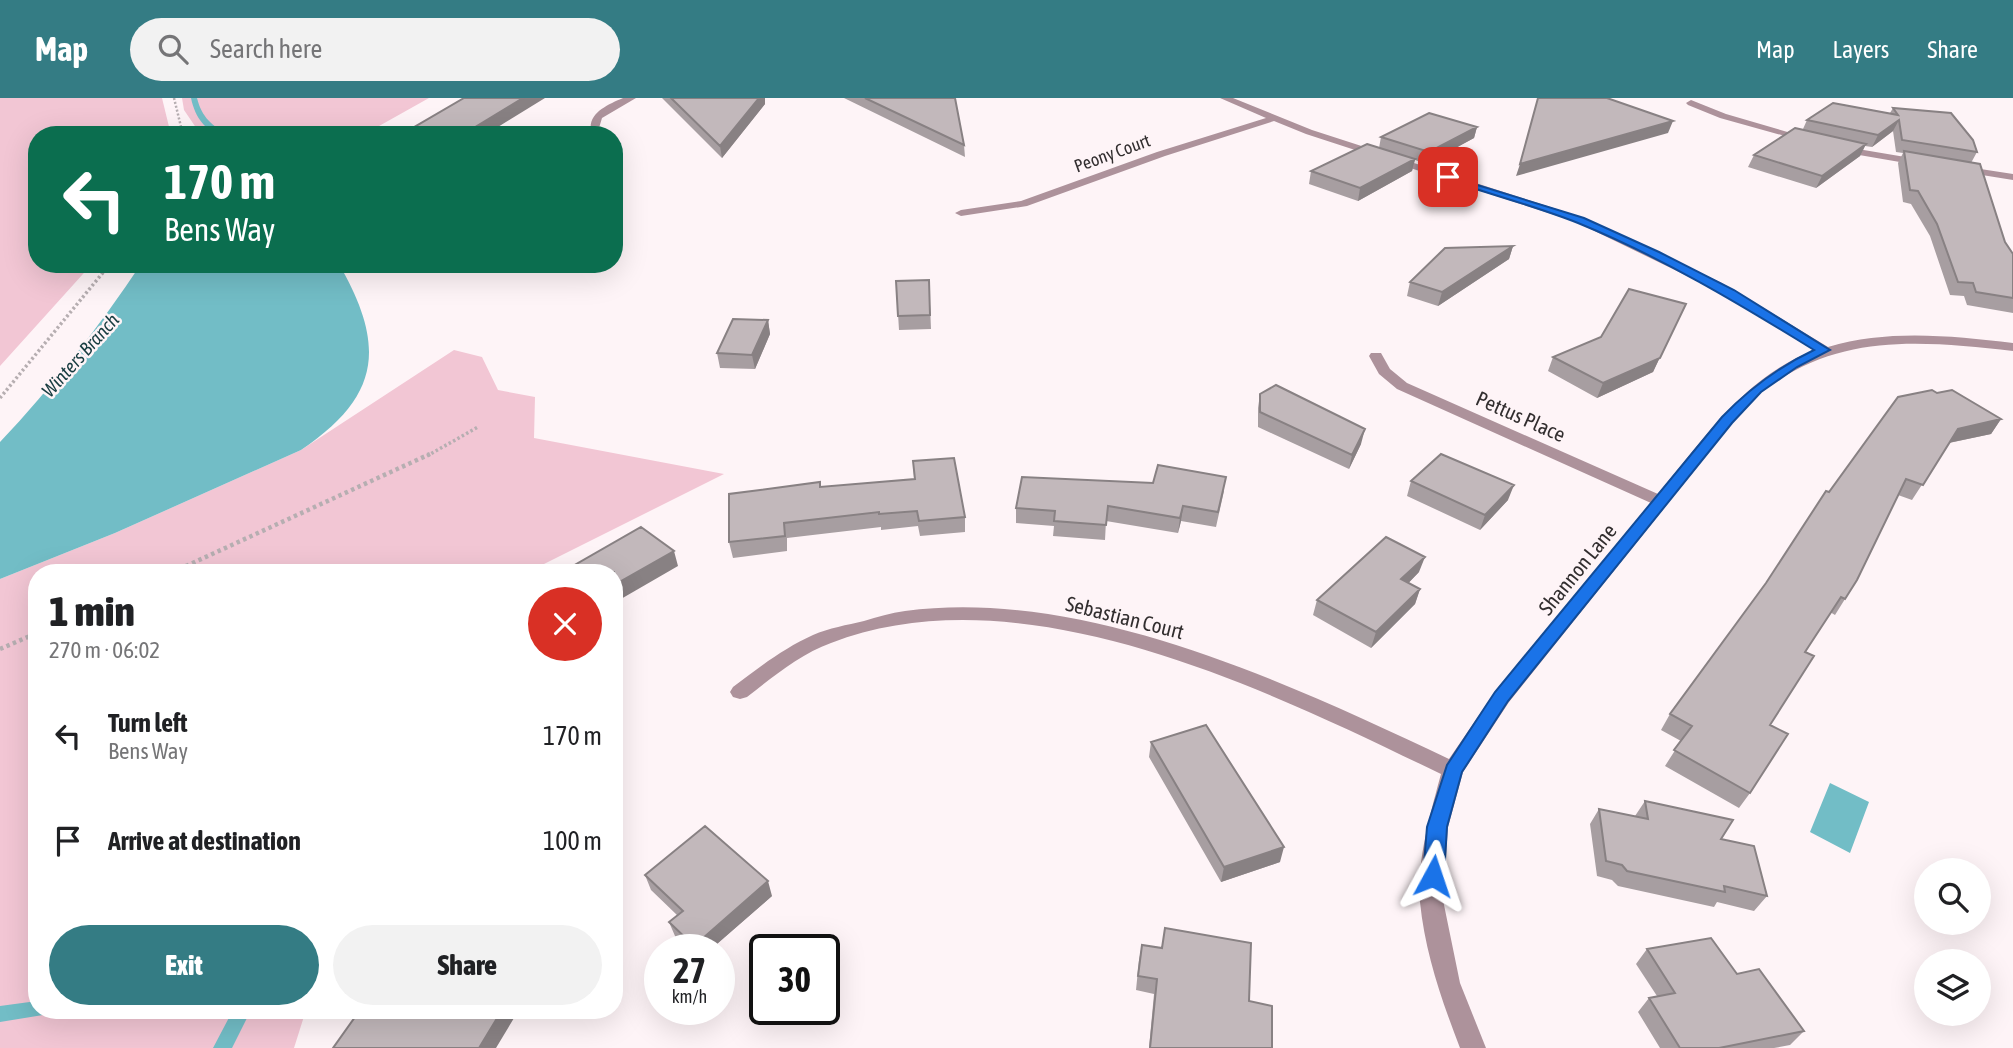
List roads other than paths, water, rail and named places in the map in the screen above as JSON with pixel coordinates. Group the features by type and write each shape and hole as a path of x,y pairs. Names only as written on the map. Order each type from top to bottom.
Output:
{"street":[{"path":"594,126 601,113 631,98"},
{"path":"1225,98 1272,119 1580,220 1718,286 1824,350"},
{"path":"1691,103 1723,116 1839,148 1937,165"},
{"name":"Peony Court","path":"961,213 1023,204 1161,154 1272,119"},
{"path":"1950,167 2013,177"},
{"name":"Shannon Lane","path":"1473,1048 1448,983 1431,900 1437,827 1453,771 1502,696 1727,420 1756,390 1793,365 1824,350 1877,340 1916,338 2013,347"},
{"name":"Pettus Place","path":"1376,356 1384,371 1402,386 1662,502"},
{"name":"Sebastian Court","path":"740,692 795,652 827,636 874,621 939,614 1004,616 1088,627 1217,666 1328,710 1453,771"}],"water":[{"path":"135,273 344,273 364,320 369,345 368,368 361,389 347,410 328,430 301,450 115,533 38,564 28,564 28,568 0,579 0,442 38,400 109,311"},
{"path":"1830,783 1869,802 1850,853 1810,832"}],"waterway":[{"name":"Winters Branch","path":"194,98 198,111 210,126"},
{"name":"Winters Branch","path":"0,1014 28,1010"},
{"name":"Winters Branch","path":"222,1048 237,1019"}]}
